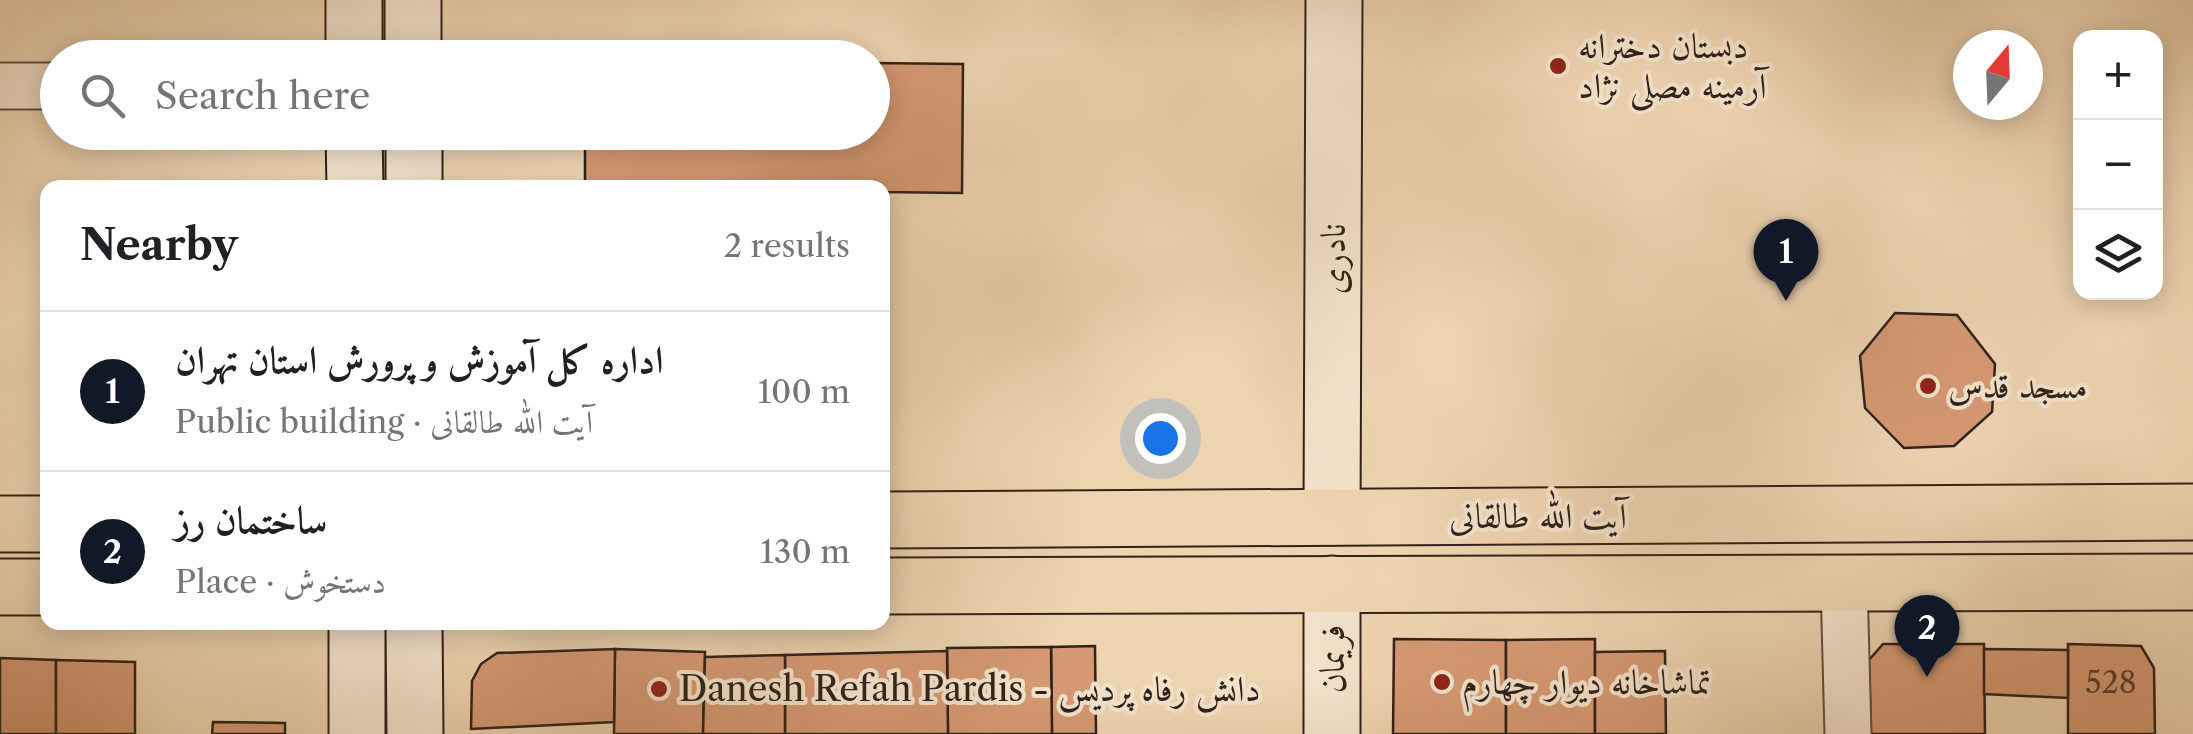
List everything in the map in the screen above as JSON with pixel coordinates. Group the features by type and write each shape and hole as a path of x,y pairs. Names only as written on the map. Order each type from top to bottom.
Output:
{"main road":[{"name":"آیت الله طالقانی","path":"890,520 2193,512"},
{"path":"1332,517 1332,584"},
{"path":"0,524 40,524"},
{"name":"آیت الله طالقانی","path":"890,586 2193,582"},
{"path":"0,587 40,587"}],"street":[{"path":"354,0 354,40"},
{"path":"413,0 414,40"},
{"name":"نادری","path":"1332,517 1334,0"},
{"path":"0,86 40,86"},
{"path":"354,150 354,180"},
{"path":"414,150 414,180"},
{"path":"1844,583 1848,734"},
{"name":"فریمان","path":"1332,584 1332,734"},
{"path":"357,630 357,734"},
{"path":"414,630 415,734"}],"building":[{"path":"890,63 963,64 962,193 890,192 890,180 585,180 585,150 890,150"},
{"name":"مسجد قدس","path":"1895,313 1957,315 1995,364 1992,412 1954,446 1904,448 1865,408 1860,356"},
{"path":"1394,639 1506,640 1506,734 1393,734"},
{"path":"1595,639 1595,734 1506,734 1506,640"},
{"path":"1883,644 1984,644 1985,734 1871,734 1869,660"},
{"path":"2068,644 2141,646 2154,668 2155,734 2068,734"},
{"path":"1095,646 1096,734 1052,734 1051,647"},
{"path":"1051,647 1052,734 948,734 947,648"},
{"name":"Danesh Refah Pardis - دانش رفاه پردیس","path":"615,649 705,652 703,734 614,734"},
{"path":"615,649 614,722 471,729 472,681 481,664 497,653"},
{"path":"1984,649 2068,650 2068,698 1984,694"},
{"path":"947,651 948,734 785,734 785,655"},
{"path":"1665,651 1666,734 1595,734 1595,652"},
{"path":"785,655 785,734 703,734 705,657"},
{"path":"0,658 56,660 56,734 0,734"},
{"path":"56,660 135,662 135,734 56,734"},
{"path":"213,722 285,723 285,734 212,734"}],"place":[{"name":"دبستان دخترانه آرمینه مصلی نژاد","path":"1558,66"},
{"name":"اداره کل آموزش و پرورش استان تهران","path":"1786,301"},
{"name":"مسجد قدس","path":"1928,386"},
{"name":"ساختمان رز","path":"1927,677"},
{"name":"تماشاخانه دیوار چهارم","path":"1442,682"},
{"name":"Danesh Refah Pardis - دانش رفاه پردیس","path":"659,689"}]}
